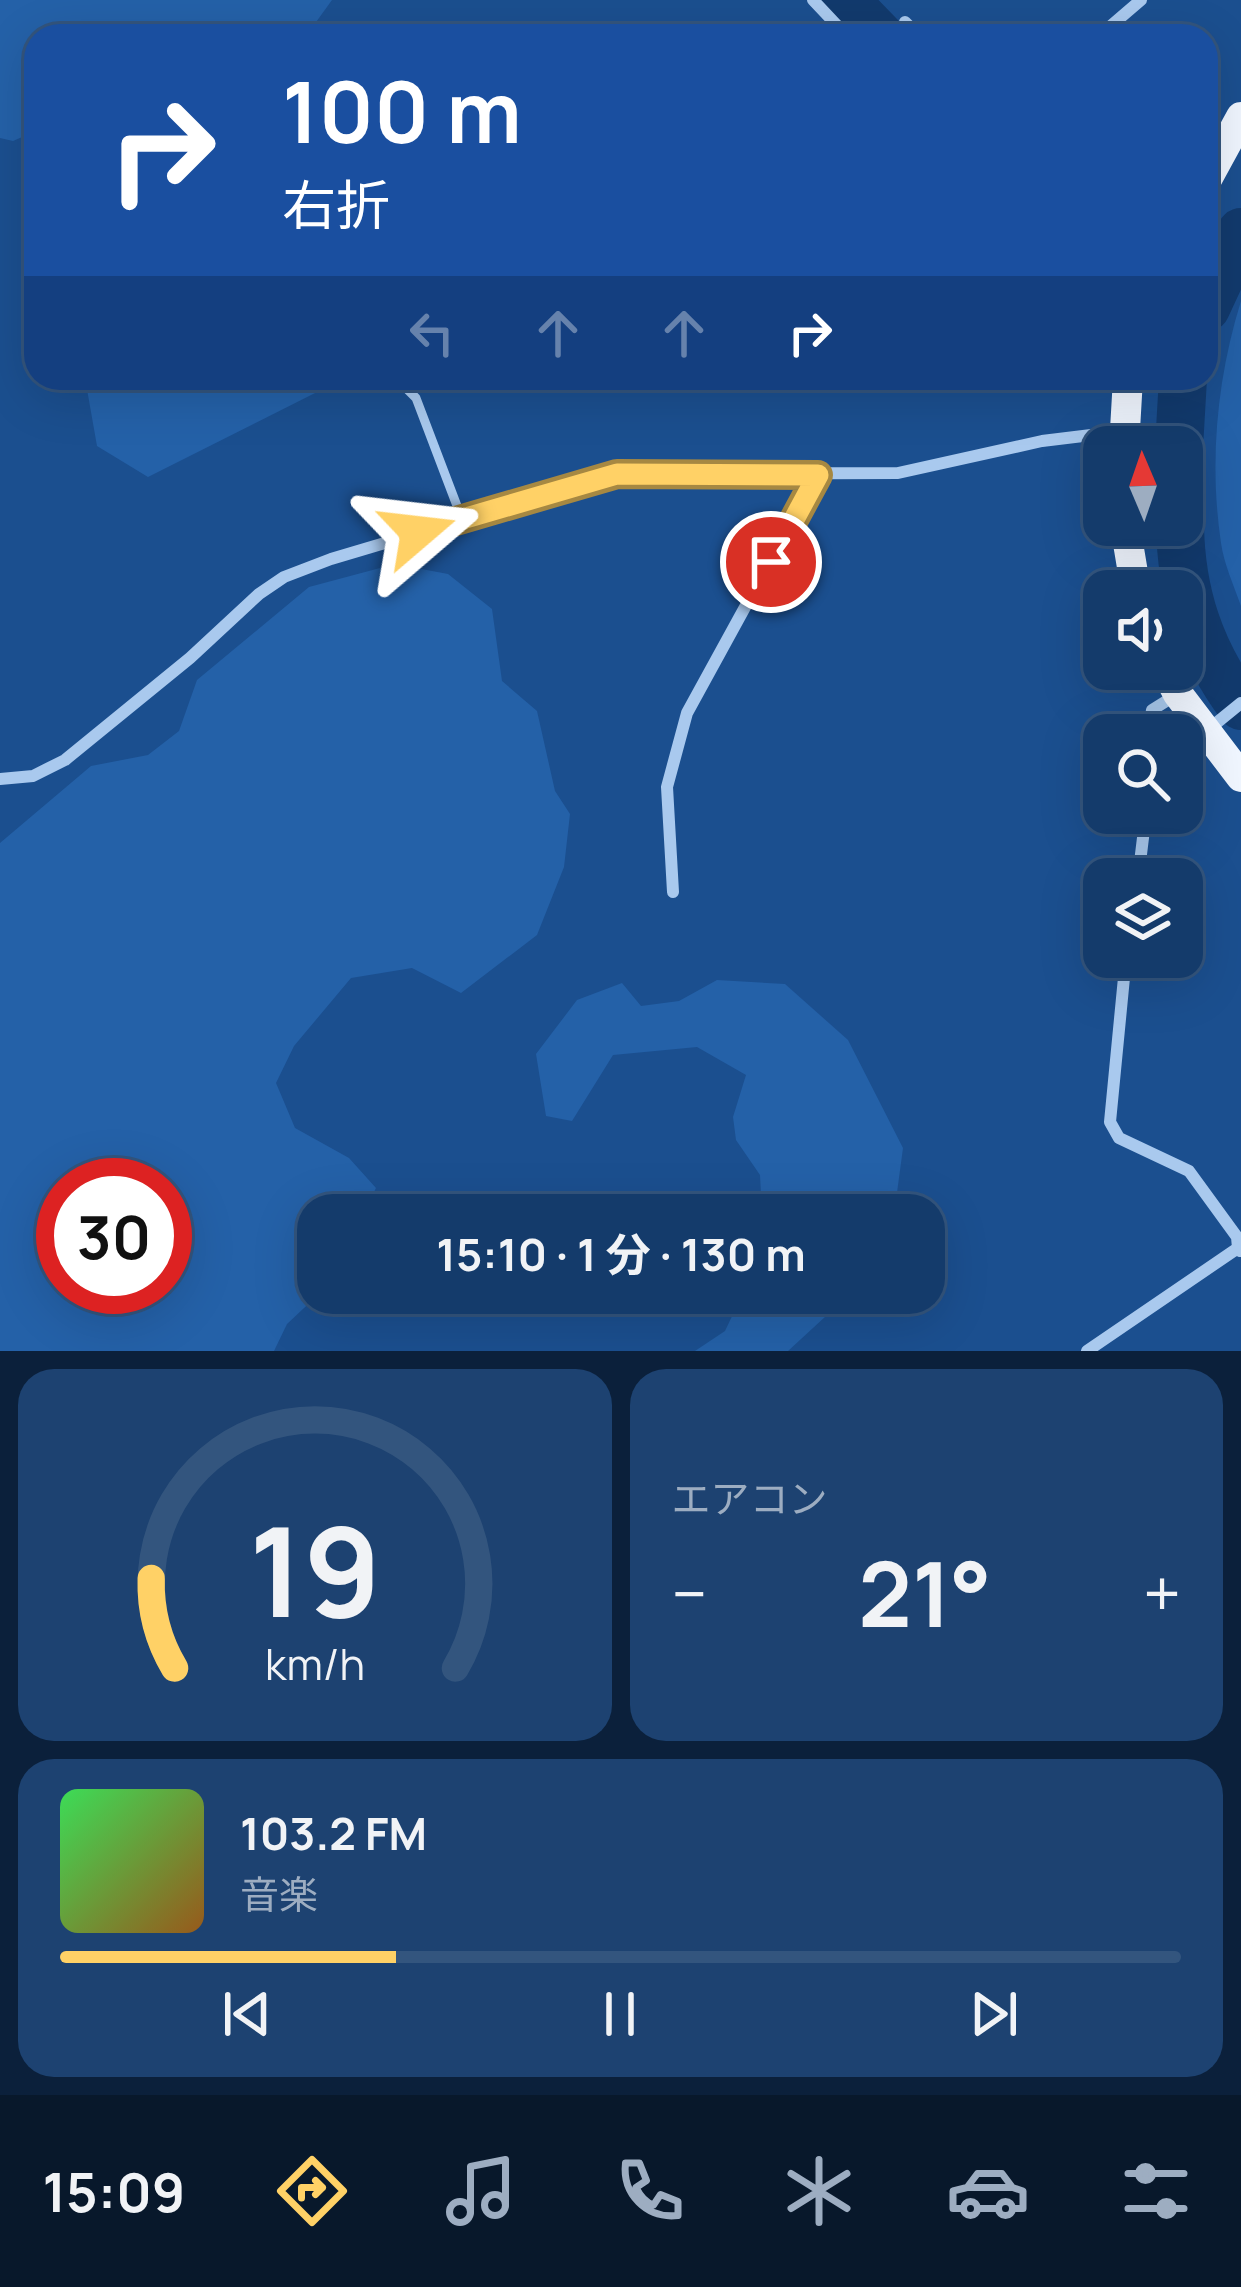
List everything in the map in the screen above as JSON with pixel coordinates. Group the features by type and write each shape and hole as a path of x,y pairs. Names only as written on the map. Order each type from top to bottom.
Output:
{"main road":[{"path":"1218,159 1241,117"},
{"path":"1125,426 1127,390"},
{"path":"1180,690 1212,727 1241,777"}],"street":[{"path":"814,0 836,24"},
{"path":"1113,24 1141,0"},
{"path":"0,779 33,776 65,760 284,577 463,519 617,474 898,473 1042,441 1083,440"},
{"path":"673,892 667,787 687,713 818,475"},
{"path":"1212,727 1241,703"},
{"path":"1087,1351 1240,1250 1237,1237 1189,1171 1119,1138 1110,1122 1124,978"}],"lane":[{"path":"408,390 416,398 463,519"}],"shaded area":[{"path":"0,0 332,0 315,24 24,24 24,136 13,141 0,138"},
{"path":"1241,301 1241,606 1222,551 1216,451 1226,360"},
{"path":"87,390 321,390 148,477 97,446"},
{"path":"395,564 448,574 492,609 502,681 537,711 555,791 570,814 564,867 537,935 461,993 412,968 351,978 294,1046 276,1083 295,1128 349,1158 376,1188 373,1194 297,1194 298,1314 274,1351 0,1351 0,843 91,766 148,755 179,731 197,680 309,587"},
{"path":"717,980 785,984 848,1040 903,1148 897,1194 761,1194 760,1175 736,1140 733,1117 746,1075 697,1047 613,1055 572,1121 546,1116 536,1054 577,1000 622,983 641,1006 679,1001"},
{"path":"733,1314 828,1314 788,1351 695,1351 725,1331"}],"waterway":[{"path":"845,0 868,24"},
{"path":"1218,282 1241,232"},
{"path":"1180,426 1182,390"},
{"path":"1181,546 1195,620 1214,664 1241,706"}],"route":[{"path":"418,532 617,474 818,475 771,562"}]}
